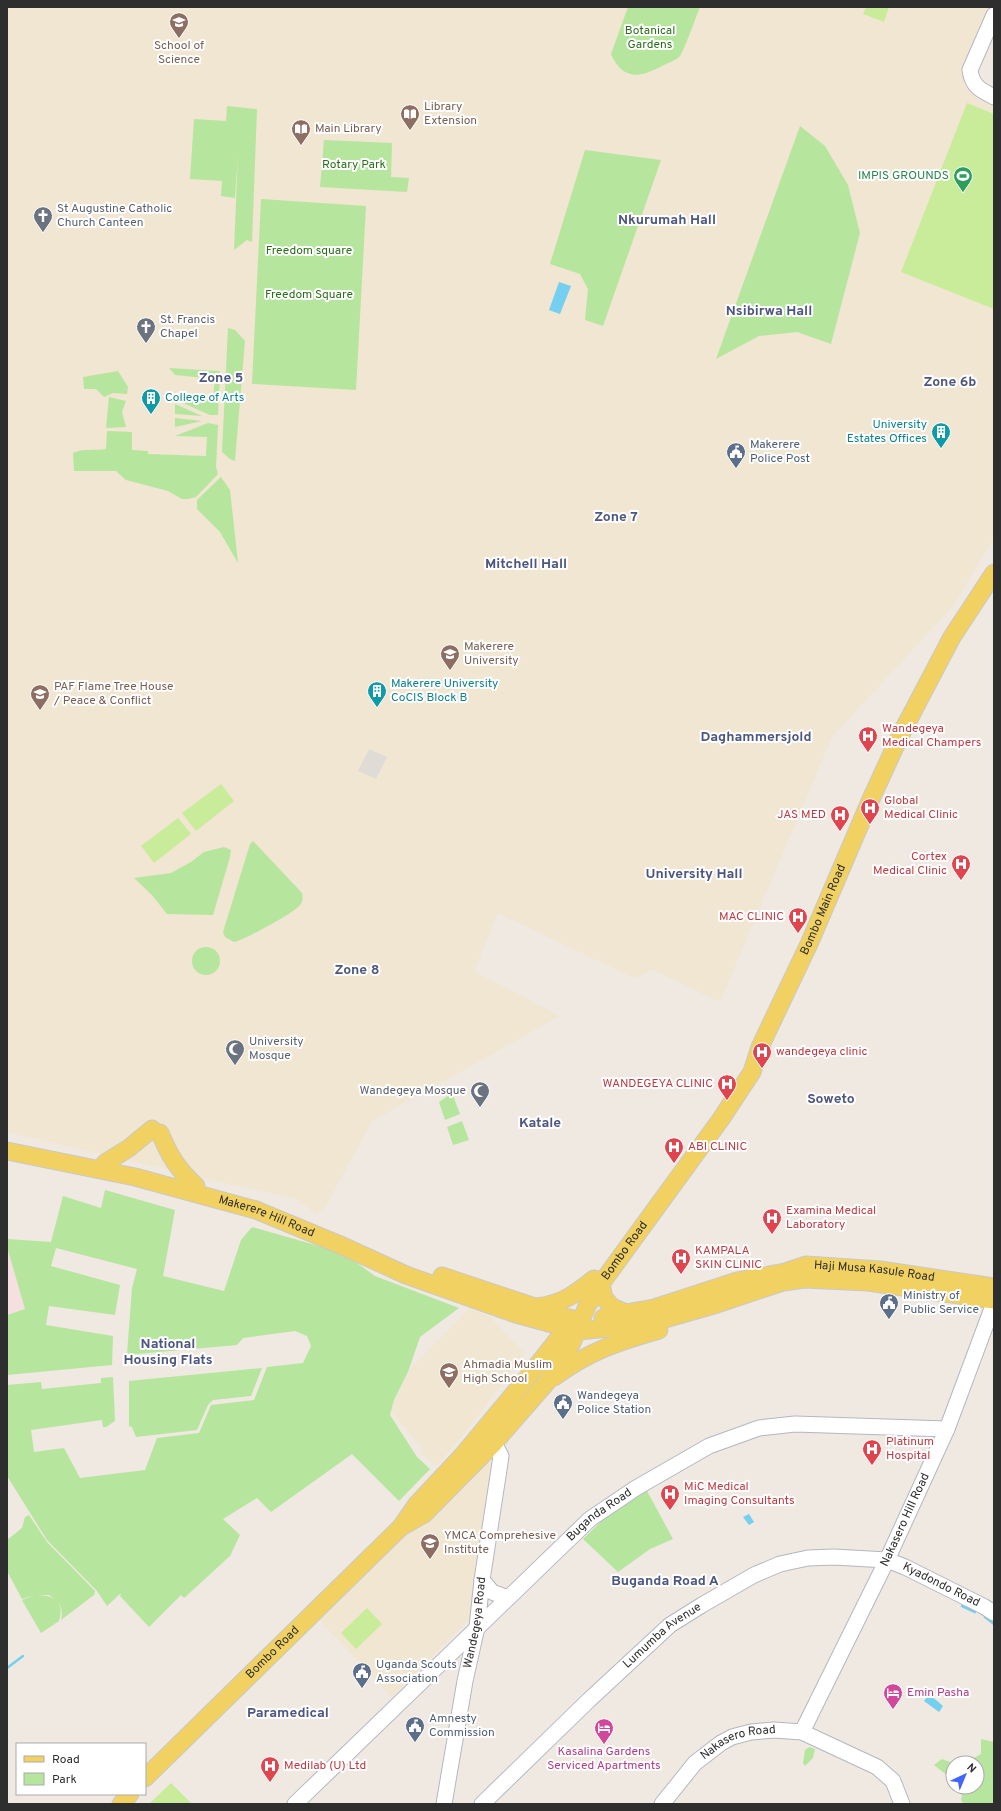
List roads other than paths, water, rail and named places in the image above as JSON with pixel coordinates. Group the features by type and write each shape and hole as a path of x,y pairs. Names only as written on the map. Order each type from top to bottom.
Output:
{"main road":[{"path":"994,16 970,70 971,78 976,87 994,97"},
{"name":"Bombo Main Road","path":"647,1222 721,1119 752,1072 760,1047 809,944 871,799 900,736 952,636 994,573"},
{"path":"106,1163 156,1131 169,1156 186,1177 196,1186"},
{"name":"Makerere Hill Road","path":"7,1144 137,1170 258,1203 314,1224 410,1265 576,1321"},
{"name":"Makerere Hill Road","path":"7,1151 135,1177 256,1210 338,1244 406,1275 516,1314"},
{"name":"Bombo Road","path":"597,1282 601,1269 647,1222"},
{"name":"Haji Musa Kasule Road","path":"640,1311 737,1281 785,1272 806,1265 879,1277 994,1301"},
{"name":"Haji Musa Kasule Road","path":"772,1286 784,1282 804,1279 879,1277 994,1287"},
{"path":"537,1307 557,1303 597,1282"},
{"path":"597,1282 604,1298 612,1307 626,1313 640,1311"},
{"path":"400,1527 424,1514 494,1443 547,1382 572,1343 576,1321 576,1304 597,1282"},
{"path":"516,1314 628,1326 661,1320 772,1286"},
{"path":"547,1382 576,1362 602,1348 666,1328 705,1318 738,1305 772,1286"},
{"name":"Nakasero Hill Road","path":"802,1732 887,1560 947,1429 994,1301"},
{"path":"400,1527 417,1504 462,1456 576,1321 616,1317 640,1311"},
{"path":"516,1314 535,1323 543,1334 544,1344 533,1371"},
{"name":"Buganda Road","path":"295,1804 590,1519 636,1488 688,1458 724,1439 759,1428 795,1424 947,1429"},
{"name":"Wandegeya Road","path":"444,1804 465,1682 477,1627 482,1580 500,1459 500,1452 494,1443"},
{"name":"Bombo Road","path":"146,1777 400,1527"},
{"name":"Lumumba Avenue","path":"482,1804 589,1700 670,1625 702,1604 754,1575 793,1560 834,1557 887,1560"},
{"name":"Kyadondo Road","path":"887,1560 905,1566 994,1613"},
{"path":"482,1580 492,1592 508,1598"},
{"path":"444,1660 448,1660 458,1666 465,1682"},
{"name":"Nakasero Road","path":"662,1804 695,1763 726,1740 751,1732 774,1730 802,1732 878,1767 893,1781 902,1804"},
{"path":"120,1804 129,1795"}],"water":[{"path":"559,282 571,286 560,314 549,310"},
{"path":"749,1514 754,1522 749,1525 743,1517"},
{"path":"929,1694 943,1706 939,1712 924,1701"}],"waterway":[{"path":"962,1606 975,1612"},
{"path":"985,1617 994,1624"},
{"path":"7,1668 23,1656"}],"place":[{"name":"School of Science","path":"179,39"},
{"name":"Library Extension","path":"410,131"},
{"name":"Main Library","path":"301,146"},
{"name":"IMPIS GROUNDS","path":"963,193"},
{"name":"St Augustine Catholic Church Canteen","path":"43,233"},
{"name":"St. Francis Chapel","path":"146,344"},
{"name":"College of Arts","path":"151,415"},
{"name":"University Estates Offices","path":"941,449"},
{"name":"Makerere Police Post","path":"736,469"},
{"name":"Makerere University","path":"450,671"},
{"name":"Makerere University CoCIS Block B","path":"377,708"},
{"name":"PAF Flame Tree House / Peace & Conflict","path":"40,711"},
{"name":"Wandegeya Medical Champers","path":"868,753"},
{"name":"Global Medical Clinic","path":"870,825"},
{"name":"JAS MED","path":"840,832"},
{"name":"Cortex Medical Clinic","path":"961,881"},
{"name":"MAC CLINIC","path":"798,934"},
{"name":"University Mosque","path":"235,1066"},
{"name":"wandegeya clinic","path":"762,1069"},
{"name":"WANDEGEYA CLINIC","path":"727,1101"},
{"name":"Wandegeya Mosque","path":"480,1108"},
{"name":"ABI CLINIC","path":"674,1164"},
{"name":"Examina Medical Laboratory","path":"772,1235"},
{"name":"KAMPALA SKIN CLINIC","path":"681,1275"},
{"name":"Ministry of Public Service","path":"889,1320"},
{"name":"Ahmadia Muslim High School","path":"449,1389"},
{"name":"Wandegeya Police Station","path":"563,1420"},
{"name":"Platinum Hospital","path":"872,1466"},
{"name":"MiC Medical Imaging Consultants","path":"670,1511"},
{"name":"YMCA Comprehesive Institute","path":"430,1560"},
{"name":"Uganda Scouts Association","path":"362,1689"},
{"name":"Emin Pasha","path":"893,1710"},
{"name":"Amnesty Commission","path":"415,1743"},
{"name":"Kasalina Gardens Serviced Apartments","path":"604,1745"},
{"name":"Medilab (U) Ltd","path":"270,1783"}],"district":[{"name":"Nkurumah Hall","path":"667,220"},
{"name":"Nsibirwa Hall","path":"769,311"},
{"name":"Zone 5","path":"221,378"},
{"name":"Zone 6b","path":"950,382"},
{"name":"Zone 7","path":"616,517"},
{"name":"Mitchell Hall","path":"526,564"},
{"name":"Daghammersjold","path":"756,737"},
{"name":"University Hall","path":"694,874"},
{"name":"Zone 8","path":"357,970"},
{"name":"Soweto","path":"831,1099"},
{"name":"Katale","path":"540,1123"},
{"name":"National Housing Flats","path":"168,1352"},
{"name":"Buganda Road A","path":"665,1581"},
{"name":"Paramedical","path":"288,1713"}],"park label":[{"name":"Botanical Gardens","path":"650,38"},
{"name":"Rotary Park","path":"354,165"},
{"name":"Freedom square","path":"309,251"},
{"name":"Freedom Square","path":"309,295"}]}
